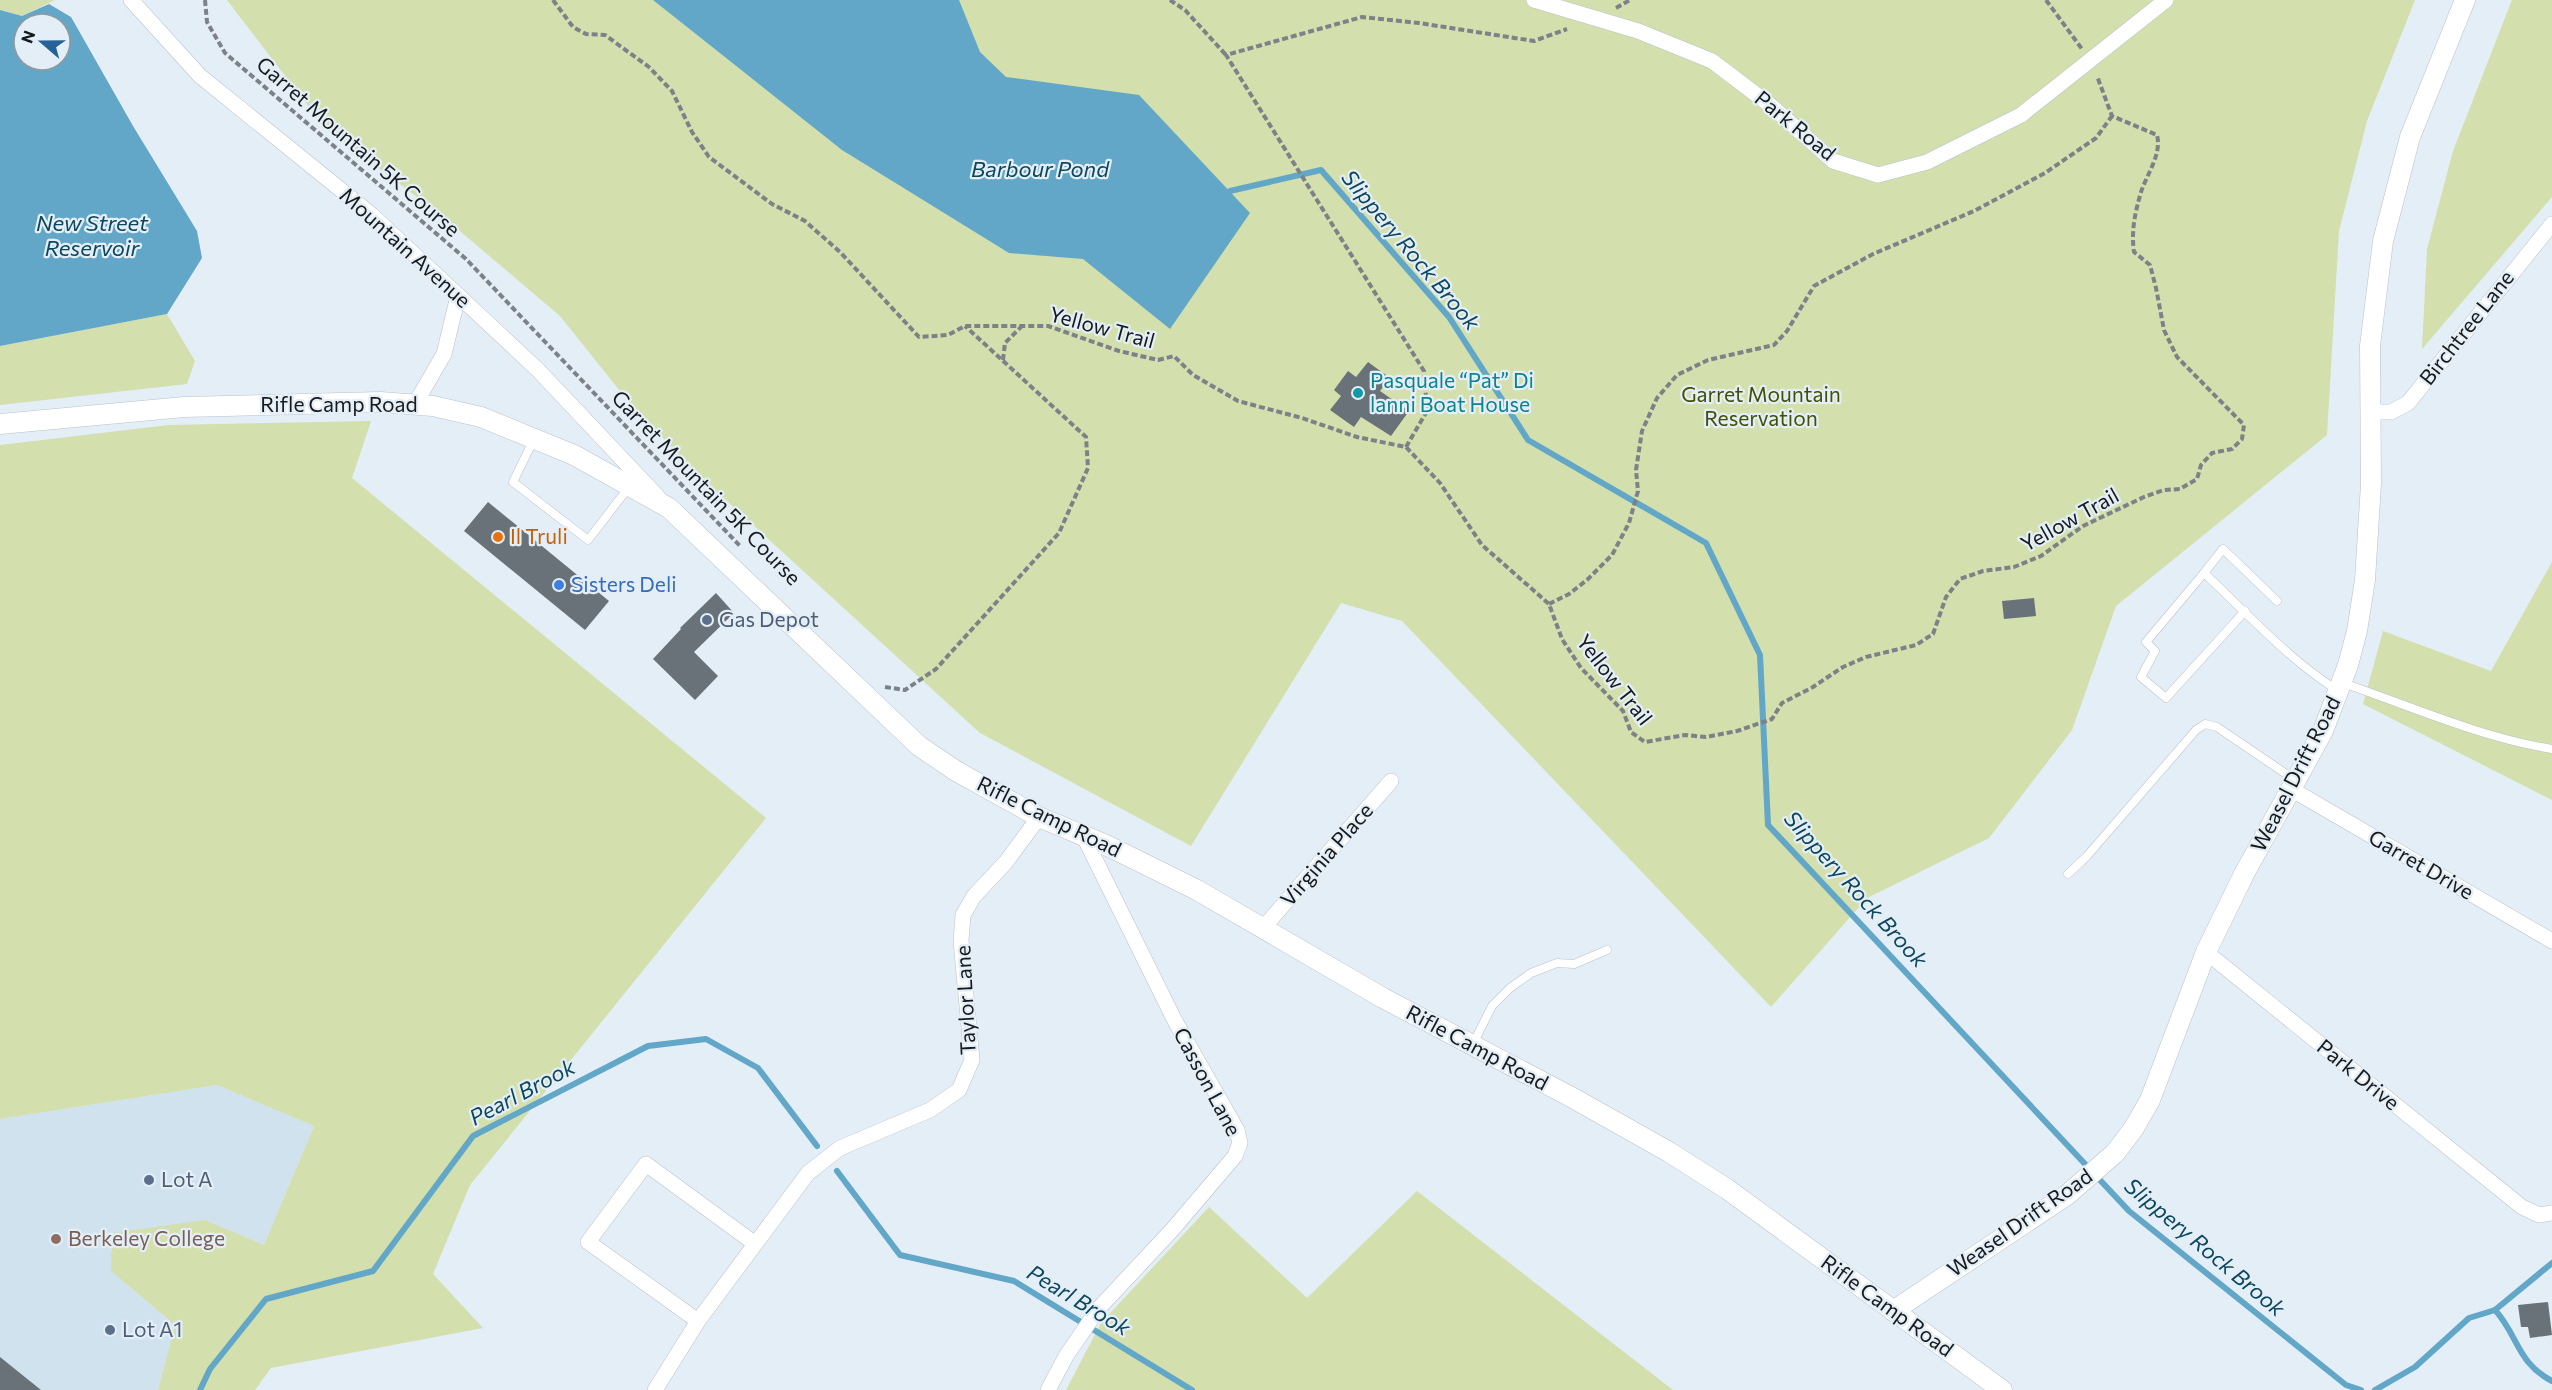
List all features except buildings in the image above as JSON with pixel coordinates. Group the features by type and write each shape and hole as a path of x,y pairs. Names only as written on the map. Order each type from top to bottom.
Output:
{"street":[{"name":"Mountain Avenue","path":"131,0 200,76 372,215 538,370 669,508"},
{"name":"Park Road","path":"1534,0 1638,31 1712,61 1770,105 1833,161 1878,175 1927,162 2021,116 2090,58 2166,0"},
{"name":"Weasel Drift Road","path":"1893,1311 2067,1195 2115,1153 2134,1128 2150,1100 2206,952 2244,874 2323,731 2357,631 2365,579 2371,484 2370,346 2383,241 2410,137 2465,0"},
{"name":"Birchtree Lane","path":"2371,412 2391,412 2408,403 2552,224"},
{"path":"415,404 444,354 459,297"},
{"name":"Rifle Camp Road","path":"0,424 184,407 380,402 415,404 481,417 535,437 574,455 669,508 919,746 957,771 1039,817 1083,835 1197,890 1383,998 1602,1114 1727,1189 2002,1390"},
{"name":"Virginia Place","path":"1263,928 1391,781"},
{"name":"Garret Drive","path":"2293,785 2552,941"},
{"name":"Taylor Lane","path":"662,1387 698,1321 808,1173 840,1148 930,1110 959,1090 972,1060 962,941 963,915 974,896 1006,862 1039,817"},
{"name":"Casson Lane","path":"1048,1390 1088,1322 1216,1179 1235,1156 1240,1143 1237,1130 1175,1021 1083,835"},
{"name":"Park Drive","path":"2206,952 2522,1207 2539,1215 2552,1213"},
{"path":"698,1321 588,1242 646,1164 754,1243"}],"lane":[{"path":"535,437 513,482 588,540 630,486"},
{"path":"2245,611 2166,698 2141,677 2155,651 2146,642 2223,549 2277,601"},
{"path":"2204,573 2312,674 2340,686 2534,746 2552,749"},
{"path":"2068,874 2196,730 2205,724 2217,727 2293,785"},
{"path":"1472,1046 1492,1006 1510,988 1540,970 1557,963 1574,964 1607,950"}],"path":[{"name":"Garret Mountain 5K Course","path":"205,0 207,22 225,52 466,259 744,550"},
{"name":"Yellow Trail","path":"553,0 573,27 586,34 605,35 649,67 672,91 692,132 709,157 772,204 805,221 841,253 920,338 948,335 965,326 1048,326 1119,351 1158,360 1174,356 1193,375 1238,401 1302,418 1357,437 1407,447 1440,483 1482,544 1549,604 1562,639 1581,668 1623,711 1631,732 1645,742 1685,735 1707,737 1737,731 1772,719 1782,703 1844,667 1866,657 1916,645 1933,634 1946,597 1960,579 1983,571 2014,567 2041,556 2083,525 2144,497 2164,490 2180,489 2197,479 2201,465 2212,453 2232,449 2242,439 2244,424 2177,357 2164,330 2150,265 2134,252 2132,232 2141,194 2160,146 2157,135 2112,116"},
{"path":"1170,0 1185,10 1226,55 1424,371 1427,411 1407,447"},
{"path":"1226,55 1362,17 1419,23 1534,41 1596,18 1630,0"},
{"path":"1549,604 1569,594 1587,580 1612,555 1629,523 1638,491 1636,470 1642,431 1657,398 1677,375 1708,360 1774,345 1787,331 1814,286 1864,258 1974,211 2045,173 2096,138 2112,116 2090,58 2046,0"},
{"path":"1003,361 1005,343 1023,325"},
{"path":"877,686 905,690 936,669 1059,533 1088,468 1086,437 965,326"}],"shaded area":[{"name":"Berkeley College","path":"217,1085 314,1126 264,1245 205,1220 111,1271 175,1325 158,1390 0,1390 0,1119"}],"green space":[{"path":"0,0 55,0 30,12 12,13 0,10"},
{"name":"Garret Mountain Reservation","path":"227,0 2415,0 2367,121 2339,231 2327,435 2116,606 2072,730 1989,838 1867,898 1771,1007 1402,621 1341,603 1191,846 980,733 692,469 624,396 560,316 441,215 325,128"},
{"path":"2512,0 2552,0 2552,197 2422,349 2427,249 2453,151"},
{"path":"167,314 195,361 187,384 0,405 0,346"},
{"path":"371,421 352,478 766,818 470,1185 433,1274 483,1328 271,1368 255,1390 158,1390 175,1325 111,1271 112,1233 205,1220 264,1245 314,1126 217,1085 0,1119 0,445 169,425"},
{"path":"2552,562 2552,800 2363,704 2383,631 2491,671"},
{"path":"1417,1191 1673,1390 1066,1390 1101,1323 1209,1207 1307,1298"}],"water":[{"name":"Barbour Pond","path":"653,0 959,0 980,52 1006,77 1139,95 1250,213 1170,329 1083,259 1009,253 842,150"},
{"name":"New Street Reservoir","path":"49,4 63,12 31,12"},
{"name":"New Street Reservoir","path":"0,10 12,13 12,72 72,72 72,19 133,126 197,231 202,258 167,314 0,346"}],"waterway":[{"name":"Slippery Rock Brook","path":"1230,191 1321,170 1449,317 1528,440 1706,543 1760,655 1768,825 2129,1211 2346,1385 2361,1390"},
{"name":"Pearl Brook","path":"200,1390 210,1369 266,1299 373,1271 473,1136 648,1046 706,1039 758,1068 817,1146"},
{"name":"Pearl Brook","path":"837,1171 900,1255 1014,1281 1192,1390"},
{"path":"2495,1310 2552,1263"},
{"name":"Slippery Rock Brook","path":"2375,1390 2415,1367 2469,1318 2495,1310 2532,1366 2552,1381"}],"place":[{"name":"Pasquale “Pat” Di lanni Boat House","path":"1358,393"},
{"name":"Il Truli","path":"498,537"},
{"name":"Sisters Deli","path":"559,585"},
{"name":"Gas Depot","path":"707,620"},
{"name":"Lot A","path":"149,1180"},
{"name":"Berkeley College","path":"56,1239"},
{"name":"Lot A1","path":"110,1330"}]}
